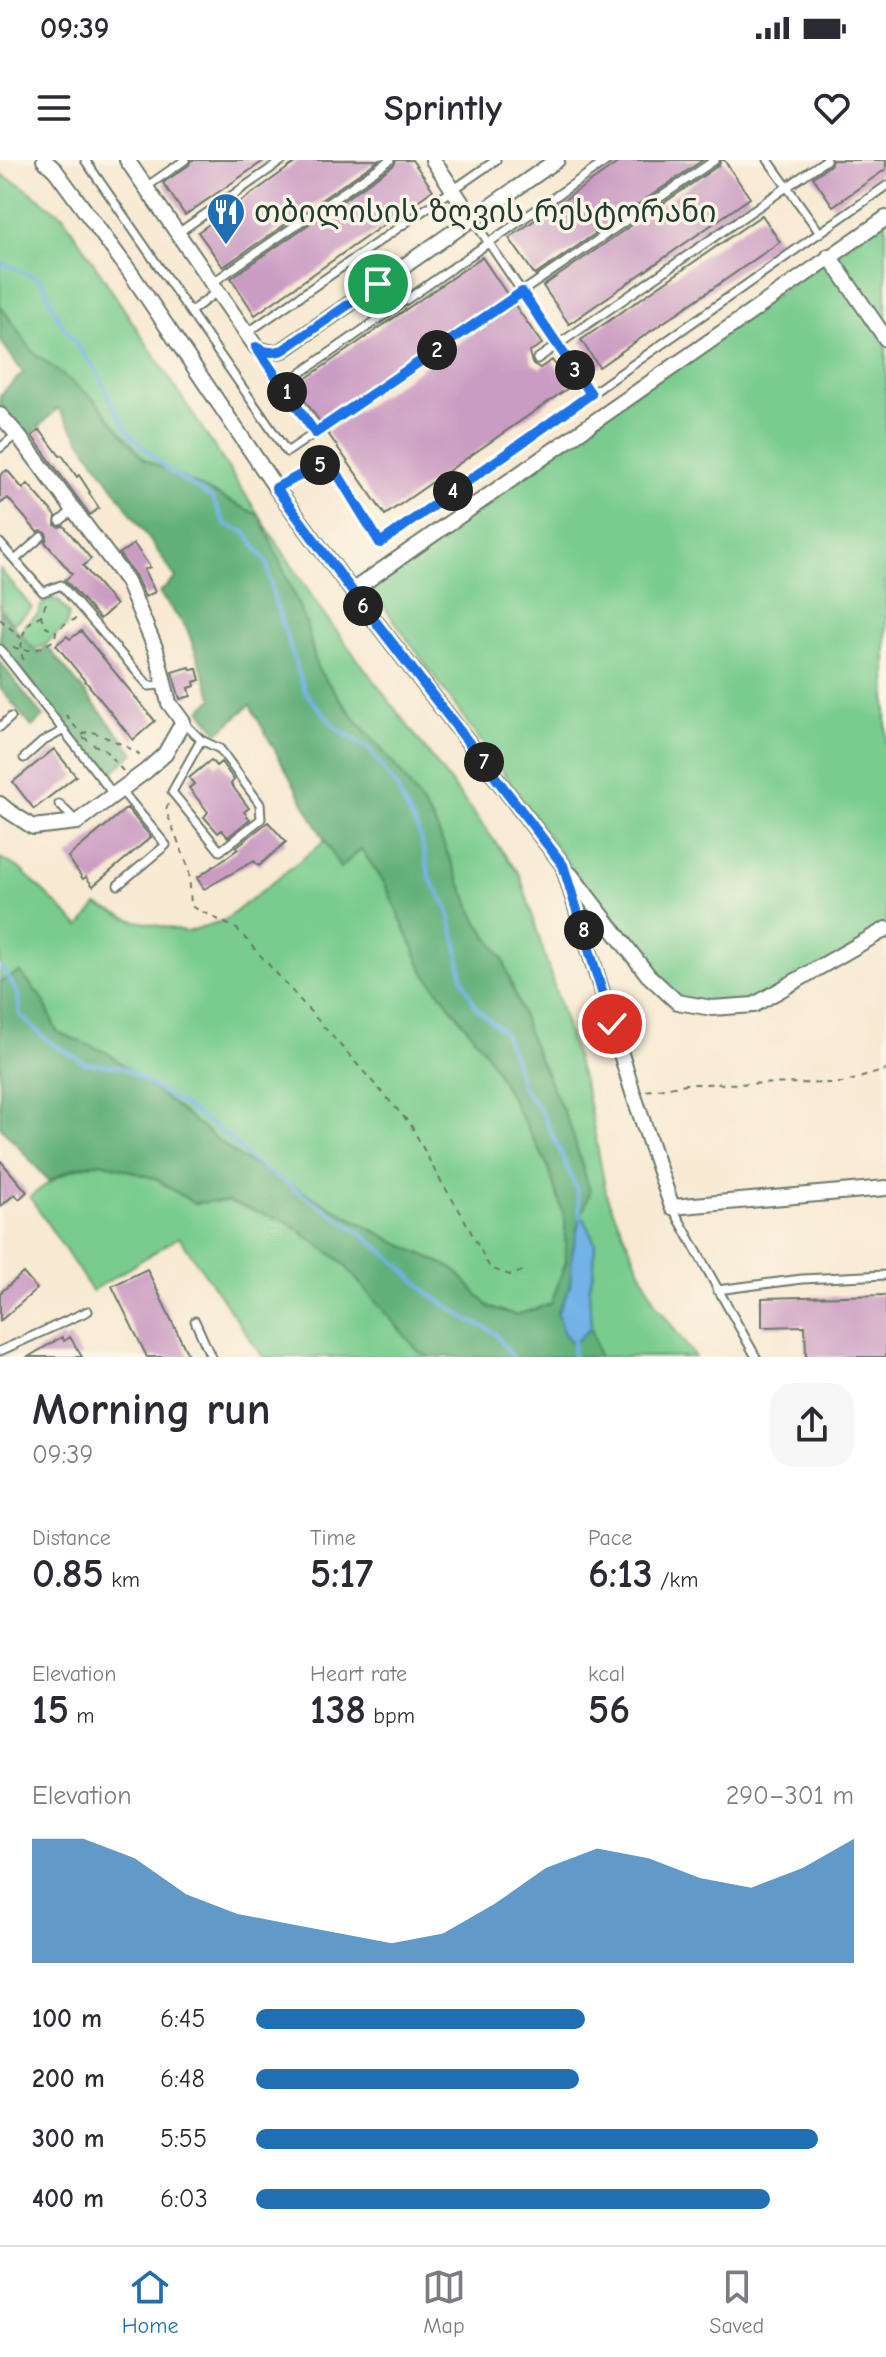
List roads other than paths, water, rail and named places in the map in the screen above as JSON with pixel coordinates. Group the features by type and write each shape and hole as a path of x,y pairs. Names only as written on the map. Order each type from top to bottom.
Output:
{"street":[{"path":"44,160 55,170 130,272 276,488 352,591 648,975 677,1002 712,1008 754,1005 886,929"},
{"path":"127,160 256,347 273,353 283,350 557,160"},
{"path":"433,160 472,218"},
{"path":"352,591 886,218"},
{"path":"829,256 886,339"},
{"path":"0,415 127,581 156,650 169,703 183,722 165,754 77,822 33,827 0,804"},
{"path":"563,865 633,1093 672,1207 886,1188"}],"lane":[{"path":"85,160 287,452 715,160"},
{"path":"146,187 185,160"},
{"path":"178,233 283,160"},
{"path":"190,312 215,287 390,160"},
{"path":"247,333 496,160"},
{"path":"282,386 608,160"},
{"path":"768,160 820,233"},
{"path":"537,359 826,160"},
{"path":"276,488 329,460 380,543 886,186"},
{"path":"472,218 591,394"},
{"path":"256,347 315,433"},
{"path":"0,448 17,434"},
{"path":"60,521 73,509"},
{"path":"15,560 41,537"},
{"path":"0,543 43,592 61,585 149,686 163,685"},
{"path":"0,649 64,730 123,789 166,845 118,885"},
{"path":"0,727 11,717"},
{"path":"183,722 201,740 220,749 260,804 261,819 220,851 172,792 201,740"},
{"path":"24,758 42,742 64,730"},
{"path":"59,804 77,822"},
{"path":"672,1207 756,1357"},
{"path":"717,1290 802,1279 886,1275"},
{"path":"0,1351 88,1311"},
{"path":"195,1321 211,1357"}],"water":[{"path":"581,1213 595,1243 589,1290 591,1327 573,1344 563,1332 557,1313 570,1287 572,1254"}],"waterway":[{"path":"0,262 42,280 59,320 98,373 130,434 169,471 212,498 225,524 245,532 267,563 274,598 305,692 335,727 369,749 395,785 420,835 430,879 447,906 462,978 477,1009 503,1031 522,1087 543,1114 577,1190 581,1217"},
{"path":"0,968 4,969 18,995 20,1015 47,1040 85,1063 122,1067 189,1109 227,1136 251,1160 361,1233 427,1292 467,1319 494,1332 513,1357"},
{"path":"573,1357 574,1342"}],"place":[{"name":"თბილისის ზღვის რესტორანი","path":"226,246"}]}
